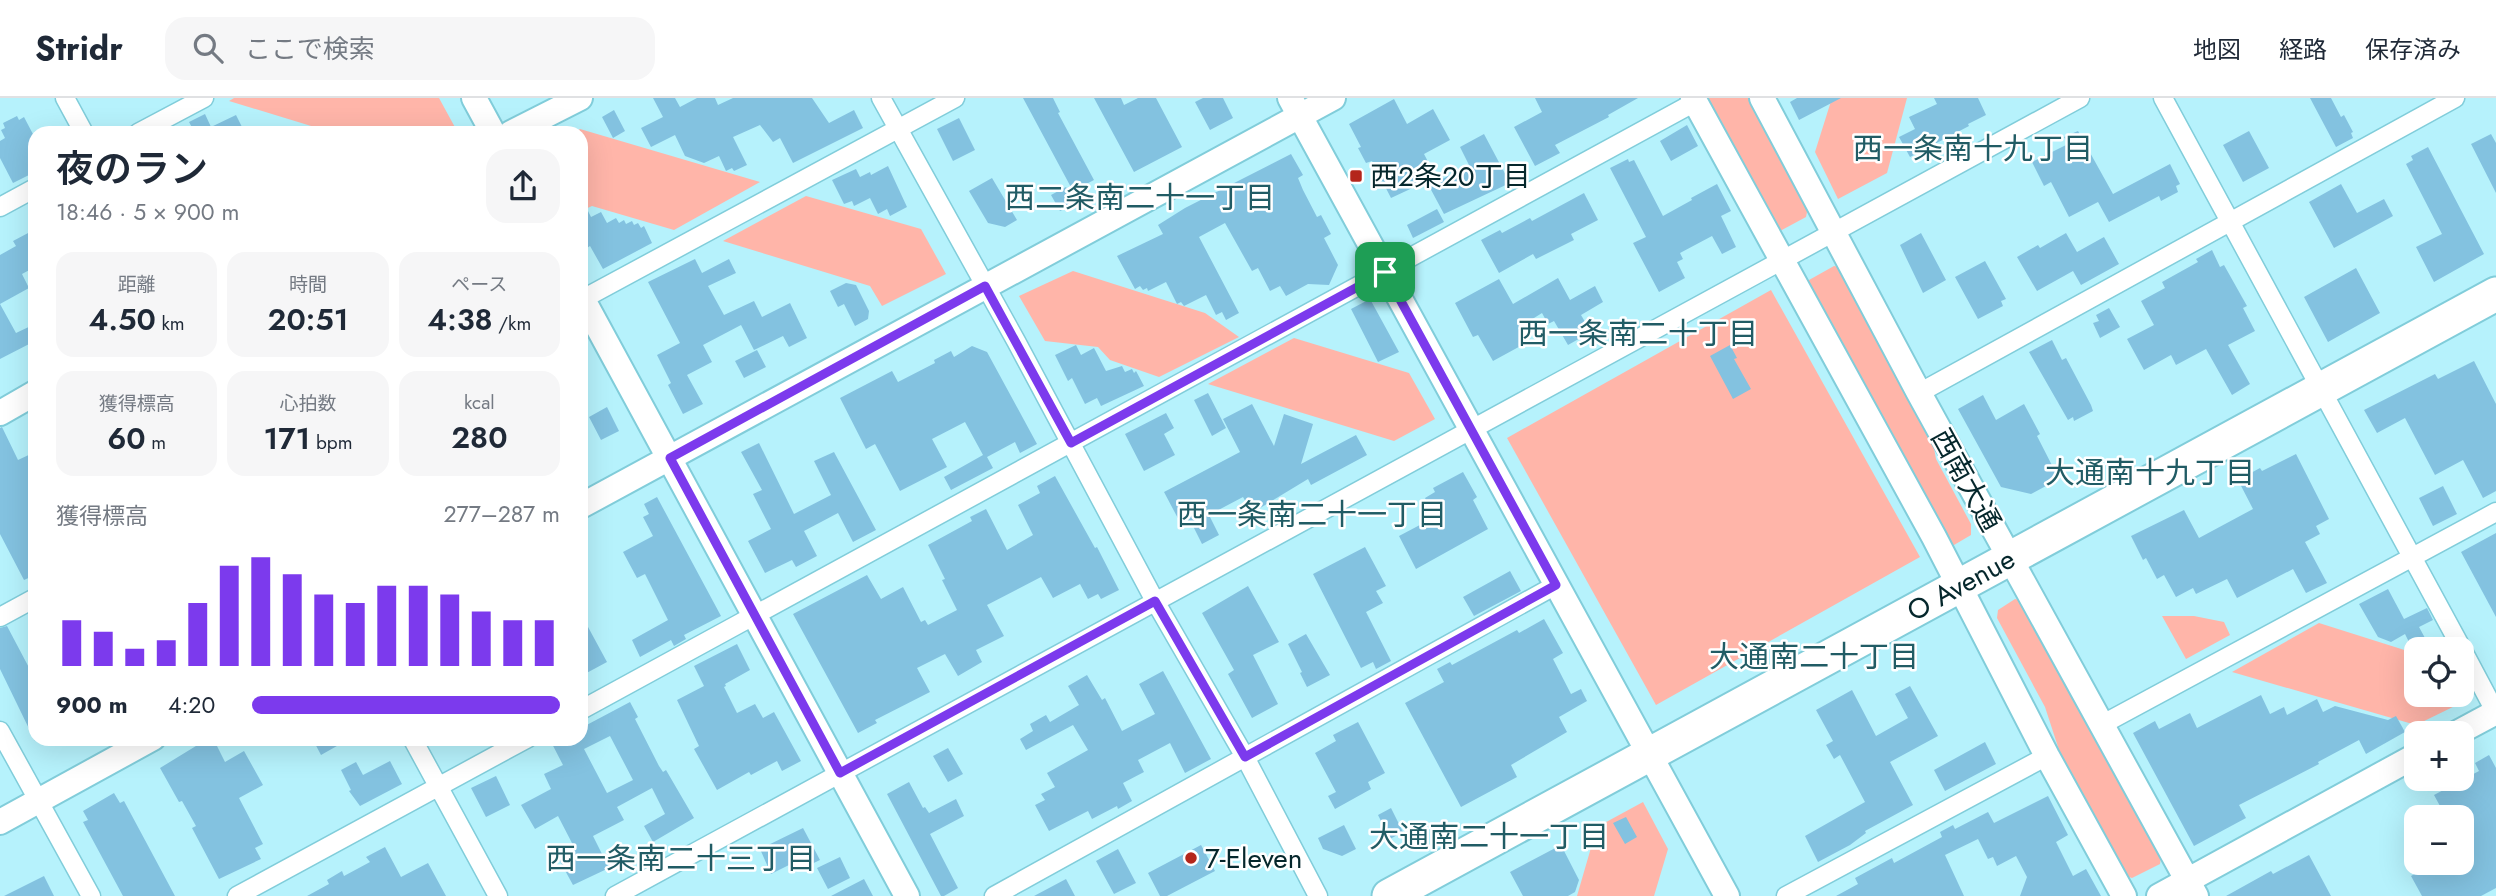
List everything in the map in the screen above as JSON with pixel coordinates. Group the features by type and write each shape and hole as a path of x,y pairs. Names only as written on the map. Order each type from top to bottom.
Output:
{"highway":[{"name":"O Avenue","path":"1389,896 2496,295"}],"street":[{"path":"65,98 80,126"},
{"path":"151,126 204,98"},
{"path":"474,98 490,126"},
{"path":"525,126 580,98"},
{"path":"881,98 1155,601 1245,757 1318,896"},
{"path":"588,295 955,98"},
{"path":"588,502 985,286 1295,107 1333,98"},
{"name":"西南大通","path":"1762,98 1919,393 2191,888"},
{"path":"615,896 2080,98"},
{"path":"2163,98 2456,637"},
{"path":"1919,393 2455,98"},
{"path":"588,706 1385,272 1694,100"},
{"name":"西南大通","path":"1694,100 1960,586 2047,756 2124,896"},
{"path":"1295,107 1727,896"},
{"path":"0,207 28,192"},
{"path":"588,309 906,896"},
{"path":"0,412 28,397"},
{"path":"2102,724 2496,512"},
{"path":"994,896 1556,585"},
{"path":"0,617 28,602"},
{"path":"2474,671 2496,712 2474,724"},
{"path":"0,731 91,896"},
{"path":"0,822 139,746"},
{"path":"416,746 498,896"},
{"path":"237,896 513,746"},
{"path":"1786,896 2047,756"},
{"path":"2159,896 2191,888 2404,763"}],"shaded area":[{"path":"234,98 439,98 454,126 311,126 229,101"},
{"path":"1704,98 1749,98 1808,207 1806,217 1780,231 1774,229"},
{"path":"1832,98 1907,98 1887,173 1838,199 1815,152"},
{"path":"588,131 760,182 674,230 592,206 588,208"},
{"path":"806,196 921,229 946,274 882,306 870,286 723,241"},
{"path":"1834,266 1844,268 1932,437 1936,459 1971,524 1971,535 1954,545 1946,542 1809,287 1809,280"},
{"path":"1073,271 1205,313 1239,337 1159,377 1110,360 1098,347 1045,341 1019,296"},
{"path":"1771,290 1920,557 1656,705 1507,438"},
{"path":"1294,338 1409,373 1435,419 1394,441 1208,384"},
{"path":"2015,599 2024,601 2161,857 2160,864 2132,878 2126,876 2061,756 2045,707 1997,618 1998,610"},
{"path":"2162,616 2194,616 2224,622 2230,635 2186,659"},
{"path":"2319,623 2404,650 2404,707 2453,707 2424,721 2404,722 2232,672"},
{"path":"1643,802 1668,849 1654,896 1577,896 1597,827"}],"building":[{"path":"653,98 675,98 680,107 697,98 715,98 718,105 733,98 812,98 829,123 854,110 863,128 793,163 780,138 773,142 760,125 733,137 747,165 734,171 732,168 726,171 719,156 704,163 685,156 675,135 651,147 641,128 663,117"},
{"path":"1023,98 1053,98 1060,112 1058,113 1094,180 1073,191"},
{"path":"1094,98 1121,98 1124,105 1138,98 1156,98 1182,147 1134,172"},
{"path":"1203,98 1223,98 1233,118 1210,130 1195,102"},
{"path":"1535,98 1638,98 1608,115 1609,117 1555,145 1560,153 1535,166 1514,127 1542,112"},
{"path":"1797,98 1841,98 1799,120 1790,102"},
{"path":"1934,98 1978,98 1986,115 1910,157 1899,137 1915,129 1909,117 1937,104"},
{"path":"2310,98 2331,98 2341,117 2344,115 2353,132 2353,138 2336,147"},
{"path":"1394,99 1407,124 1433,109 1450,140 1424,154 1436,177 1391,198 1372,161 1366,163 1349,124"},
{"path":"614,110 625,131 613,138 602,117"},
{"path":"205,114 211,126 191,126 189,122"},
{"path":"236,115 242,126 213,126"},
{"path":"17,116 19,120 24,117 29,126 28,176 13,183 0,158 0,141 5,138 1,130 5,128 3,123"},
{"path":"959,118 975,150 953,161 937,129"},
{"path":"1687,125 1698,146 1671,161 1660,141"},
{"path":"2078,131 2113,194 2170,164 2180,184 2176,186 2178,192 2161,201 2159,196 2109,222 2098,202 2069,217 2051,182 2044,186 2032,162 2068,144 2064,137"},
{"path":"2249,131 2269,168 2243,182 2223,145"},
{"path":"1484,134 1510,183 1444,214 1429,186 1469,165 1460,147"},
{"path":"2491,134 2496,143 2496,193 2471,144"},
{"path":"2428,147 2484,254 2434,282 2416,247 2442,234 2406,164 2413,160 2411,156"},
{"path":"1291,154 1303,175 1298,178 1303,190 1317,217 1321,215 1331,234 1324,238 1338,265 1329,285 1308,284 1286,296 1280,286 1270,291 1258,268 1252,271 1225,223 1199,237 1239,313 1226,320 1222,312 1216,315 1206,295 1184,306 1181,302 1177,304 1166,282 1148,291 1140,286 1135,289 1117,256 1163,234 1158,225 1185,208"},
{"path":"1628,159 1629,162 1634,160 1663,216 1717,184 1731,211 1721,216 1736,247 1722,254 1712,236 1680,253 1683,259 1677,262 1685,278 1659,292 1633,243 1646,237 1610,168"},
{"path":"888,166 907,207 890,216 887,209 878,214 870,198 854,206 852,201 844,204 832,180 856,169 860,177 870,172 871,175"},
{"path":"992,178 1017,220 1005,227 988,223 969,191"},
{"path":"2341,184 2357,213 2384,199 2393,216 2334,248 2309,202"},
{"path":"1066,187 1075,204 1060,211 1051,195"},
{"path":"1584,193 1598,220 1571,234 1574,240 1536,259 1533,254 1499,273 1481,240 1500,230 1502,233 1530,218 1532,221"},
{"path":"1437,209 1444,222 1413,238 1407,225"},
{"path":"588,211 591,217 601,212 607,223 616,218 619,223 624,220 626,224 632,221 634,225 638,223 641,228 644,226 652,243 603,269 590,246 588,247"},
{"path":"28,233 28,271 22,274 28,289 0,304 0,255 16,246 13,241"},
{"path":"1921,233 1946,280 1923,293 1900,245"},
{"path":"2066,233 2077,252 2104,237 2119,264 2081,285 2073,271 2037,291 2017,257"},
{"path":"2212,250 2220,267 2224,265 2247,306 2243,308 2255,331 2228,345 2250,384 2232,395 2206,349 2176,365 2171,355 2144,370 2127,339 2154,325 2141,301 2165,288 2162,282 2198,262 2196,259"},
{"path":"695,259 702,273 729,259 736,273 708,286 724,315 754,301 762,317 790,303 807,338 789,347 783,336 754,350 741,325 703,345 712,362 687,375 703,404 683,414 657,355 680,343 648,282"},
{"path":"1985,261 2006,299 2001,301 2003,306 1978,319 1955,277"},
{"path":"2356,268 2380,313 2328,342 2304,297"},
{"path":"1558,278 1570,300 1595,286 1603,302 1581,315 1591,332 1568,345 1554,321 1548,324 1542,313 1518,328 1526,343 1493,361 1478,335 1473,337 1455,303 1499,279 1513,304"},
{"path":"846,283 856,285 869,311 868,319 855,326 844,304 838,307 830,291"},
{"path":"1370,299 1399,352 1378,362 1351,309"},
{"path":"0,304 16,333 28,327 28,345 0,359"},
{"path":"2109,308 2120,327 2100,338 2093,323 2099,321 2096,315"},
{"path":"2052,340 2062,360 2066,358 2093,411 2074,421 2073,417 2068,420 2029,352"},
{"path":"1076,345 1081,355 1094,348 1106,371 1122,366 1125,372 1132,369 1134,373 1136,371 1144,386 1101,406 1097,398 1085,404 1072,378 1068,381 1055,355"},
{"path":"1730,345 1737,358 1734,359 1751,389 1733,399 1710,356"},
{"path":"972,346 987,352 1037,444 1020,453 1015,442 987,457 993,468 951,490 944,477 983,455 965,422 932,439 947,467 900,491 875,444 866,449 840,398 892,371 898,382 935,363 934,360 951,351 954,357"},
{"path":"757,350 766,367 744,378 735,361"},
{"path":"2474,361 2496,404 2496,491 2483,498 2463,460 2435,475 2405,418 2377,433 2364,410 2435,374 2438,379"},
{"path":"1208,393 1226,428 1212,436 1194,400"},
{"path":"1983,395 1996,420 2024,404 2059,479 2031,494 2001,487 1958,409"},
{"path":"1252,404 1274,446 1284,414 1313,424 1301,464 1356,435 1367,455 1311,485 1308,479 1252,513 1243,497 1209,515 1219,535 1202,544 1191,522 1182,526 1164,492 1240,452 1223,419"},
{"path":"607,407 619,431 601,440 589,417"},
{"path":"1166,413 1174,428 1164,434 1175,455 1144,471 1125,434"},
{"path":"2,427 18,460 28,455 28,578 24,580 0,534"},
{"path":"759,443 794,514 831,495 814,461 834,452 876,530 853,542 838,513 804,531 817,556 796,567 792,560 765,573 748,541 771,529 753,494 762,490 741,452"},
{"path":"2296,454 2329,519 2316,526 2320,534 2305,542 2327,583 2306,593 2293,569 2237,598 2227,579 2196,594 2193,588 2176,597 2164,575 2157,579 2146,558 2143,560 2131,536 2184,510 2199,538 2253,509 2238,480"},
{"path":"1463,472 1477,497 1473,500 1488,529 1416,569 1399,536 1435,517 1425,498 1435,492 1433,488"},
{"path":"1055,476 1119,590 1101,599 1098,594 1088,599 1080,584 1053,598 1041,577 987,605 1004,636 976,650 982,662 958,676 945,654 917,668 930,692 875,720 877,723 858,733 793,614 867,575 881,599 903,587 921,622 925,620 928,625 957,610 928,545 972,521 970,517 986,509 1007,550 1033,535 1018,505 1040,493 1037,486"},
{"path":"2443,486 2457,514 2433,526 2419,498"},
{"path":"657,497 721,616 684,635 686,639 674,646 671,640 640,657 632,640 668,620 645,574 637,578 623,552 653,536 643,517 649,514 644,504"},
{"path":"2496,533 2496,617 2461,552"},
{"path":"1365,547 1386,586 1376,591 1383,603 1366,612 1391,661 1376,669 1373,662 1361,668 1313,574"},
{"path":"1510,571 1521,591 1474,616 1463,597"},
{"path":"1248,586 1279,642 1253,655 1278,704 1252,718 1228,674 1234,670 1202,613"},
{"path":"2388,589 2404,619 2427,608 2433,620 2419,627 2424,637 2406,637 2405,634 2391,642 2378,637 2359,604"},
{"path":"1544,619 1563,653 1553,659 1571,694 1581,689 1587,701 1559,717 1567,732 1511,765 1517,777 1461,807 1405,703 1444,682 1437,669 1450,662 1452,665 1517,630 1519,633"},
{"path":"7,626 28,666 28,727 0,669 0,628"},
{"path":"588,627 607,662 588,672"},
{"path":"1306,634 1330,675 1307,687 1288,644"},
{"path":"737,644 750,670 724,687 737,713 755,704 763,718 774,712 801,761 782,771 777,761 751,775 749,772 717,790 694,749 699,746 677,700 704,686 694,666"},
{"path":"1163,671 1211,759 1185,773 1170,743 1138,760 1144,772 1123,783 1132,801 1092,819 1088,811 1049,831 1035,805 1045,800 1041,794 1055,787 1047,773 1088,750 1073,725 1026,750 1020,739 1033,731 1030,724 1046,715 1050,722 1079,705 1068,686 1087,675 1102,700 1105,698 1122,731 1155,714 1139,684"},
{"path":"1910,686 1938,736 1890,762 1913,805 1865,831 1866,833 1850,845 1818,862 1805,836 1865,802 1840,755 1834,759 1826,745 1833,741 1816,710 1852,690 1876,736 1908,718 1895,694"},
{"path":"2261,695 2270,714 2284,707 2287,715 2317,699 2323,712 2335,706 2388,720 2396,716 2404,733 2366,754 2359,740 2318,762 2319,764 2239,805 2246,818 2194,846 2133,733 2155,721 2159,729 2190,713 2197,728"},
{"path":"630,702 638,717 635,719 659,766 663,772 666,770 694,818 653,842 644,826 665,814 652,788 617,807 624,820 593,836 609,868 573,885 556,854 573,845 558,816 535,829 521,805 551,789 544,774 563,765 553,746 588,746 588,724","holes":["610,736 633,780 607,793 584,749"]},
{"path":"1358,722 1385,773 1368,782 1371,789 1335,809 1328,796 1336,792 1315,753 1336,741 1333,735"},
{"path":"1985,742 1996,764 1945,791 1934,770"},
{"path":"196,746 217,746 225,762 244,751 263,785 239,798 263,844 255,848 261,859 219,879 192,828 196,826 160,768"},
{"path":"316,746 337,746 321,755"},
{"path":"948,748 963,774 948,782 933,756"},
{"path":"2489,755 2496,768 2496,888 2481,896 2422,896 2413,875 2474,875 2474,805 2439,805 2434,795 2442,791 2474,791 2474,774 2479,771 2475,763"},
{"path":"390,761 402,784 360,806 349,791 351,790 341,770 356,762 363,775"},
{"path":"496,776 510,805 486,817 471,788"},
{"path":"909,782 923,808 929,813 956,799 964,816 930,834 958,888 944,896 941,896 887,794"},
{"path":"114,793 120,803 124,801 175,896 123,896 83,822 88,820 83,811"},
{"path":"2048,796 2068,835 2056,842 2073,876 2086,869 2101,896 2020,896 2027,877 2016,856 1997,866 1993,857 1988,859 1978,839 1945,855 1964,896 1836,896 1858,884 1855,878 1892,858 1894,863 1942,837 1940,832 1953,825 1955,829 1988,812 1994,823"},
{"path":"1391,808 1403,832 1390,839 1378,815"},
{"path":"1626,817 1637,837 1625,844 1613,823"},
{"path":"1344,825 1356,849 1342,856 1323,849 1318,838"},
{"path":"803,828 820,860 795,872 791,864 771,874 760,849"},
{"name":"7-Eleven","path":"1201,845 1215,871 1167,896 1160,896 1148,873"},
{"path":"1561,845 1579,880 1575,892 1568,896 1523,896 1510,872"},
{"path":"385,847 401,877 428,863 446,896 307,896 329,884 327,880 342,871 344,876 370,862 366,857"},
{"path":"1118,849 1136,883 1114,894 1096,861"},
{"path":"2309,855 2331,896 2226,896 2271,871 2273,874"},
{"path":"840,857 850,878 828,889 817,868"},
{"path":"44,876 54,896 4,896"},
{"path":"864,879 873,896 831,896"},
{"path":"1066,879 1075,896 1034,896"}],"place":[{"name":"西2条20丁目","path":"1356,176"},
{"name":"7-Eleven","path":"1191,858"}],"district":[{"name":"西一条南十九丁目","path":"1973,148"},
{"name":"西二条南二十一丁目","path":"1140,197"},
{"name":"西一条南二十丁目","path":"1638,333"},
{"name":"大通南十九丁目","path":"2150,472"},
{"name":"西一条南二十一丁目","path":"1312,514"},
{"name":"大通南二十丁目","path":"1814,656"},
{"name":"大通南二十一丁目","path":"1489,836"},
{"name":"西一条南二十三丁目","path":"681,858"}],"route":[{"path":"1385,272 1556,585 1245,757 1155,601 840,773 670,458 985,286 1071,443 1385,272"}]}
